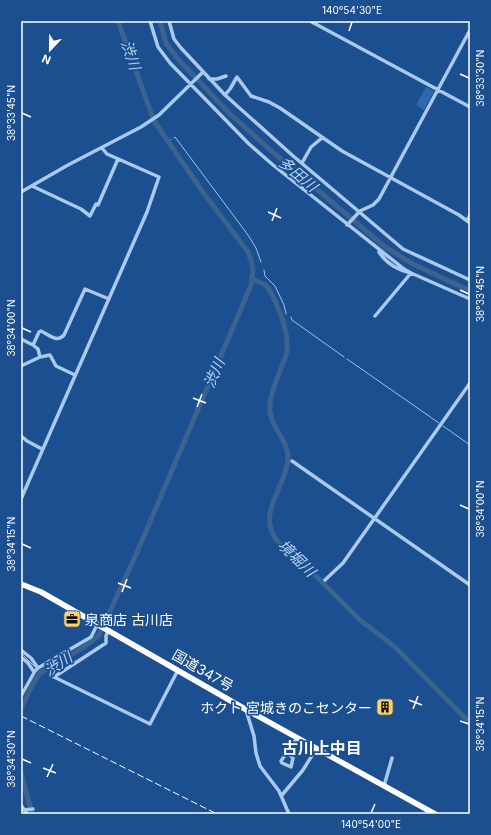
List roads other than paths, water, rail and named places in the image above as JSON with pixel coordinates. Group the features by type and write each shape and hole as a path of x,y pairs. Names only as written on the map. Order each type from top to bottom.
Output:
{"highway":[{"name":"国道347号","path":"21,584 41,592 245,709 435,814"}],"street":[{"path":"150,21 155,39 163,54 249,144 273,165 410,273 470,299"},
{"path":"169,21 174,39 203,73 225,95 302,163 403,248 470,280"},
{"path":"310,21 470,107"},
{"path":"348,224 359,212 377,202 470,30"},
{"path":"21,192 148,123 158,116 203,73"},
{"path":"209,79 217,79 226,76"},
{"path":"225,95 237,77 251,96 269,102 280,108 342,151 459,215 468,222 470,215"},
{"path":"302,163 311,147 322,138"},
{"path":"21,499 147,212 160,177 107,154 102,148"},
{"path":"32,186 81,209 90,216 96,204 98,204 118,159"},
{"path":"375,316 410,273"},
{"path":"33,345 38,332 40,331 56,339 62,336 83,290 86,289 108,299"},
{"path":"21,339 38,349 40,357"},
{"path":"21,366 40,357 50,355 56,366 76,375"},
{"path":"325,580 343,563 470,384"},
{"path":"21,436 42,449"},
{"path":"292,461 470,585"},
{"path":"21,696 36,670 91,637 98,626"},
{"path":"107,631 106,643 54,677 150,724 178,670"},
{"path":"21,650 31,658 36,670"},
{"path":"21,657 36,670"},
{"path":"245,709 254,736 256,753 260,766 282,795 289,814"},
{"path":"287,753 297,738"},
{"path":"282,795 303,770 316,749"},
{"path":"384,786 392,758"},
{"path":"21,805 27,814"},
{"path":"24,810 33,809"}],"waterway":[{"name":"渋川","path":"21,709 40,673 84,647 99,635 138,550 246,297 251,285 253,271 248,252 205,195 154,121 118,21"},
{"name":"多田川","path":"160,21 166,43 177,58 230,114 275,154 385,247 413,264 470,291"},
{"path":"174,138 175,137 248,235 256,248 261,262"},
{"name":"渋川","path":"167,142 171,140"},
{"path":"264,270 265,276 275,286 284,305 286,314"},
{"name":"境堀川","path":"252,279 266,285 269,289 285,327 287,343 286,357 273,389 270,407 273,423 288,452 286,470 271,511 270,521 272,531 278,542 315,575 360,620 395,647 470,723"},
{"path":"291,317 292,320 344,357"},
{"path":"347,359 439,423"},
{"path":"443,426 470,445"},
{"path":"21,653 35,667"},
{"name":"渋川","path":"21,773 32,814"}],"railway":[{"path":"21,716 217,814"}],"place":[{"name":"泉商店 古川店","path":"72,619"},
{"name":"ホクト 宮城きのこセンター","path":"385,707"}],"district":[{"name":"古川上中目","path":"322,748"}]}
